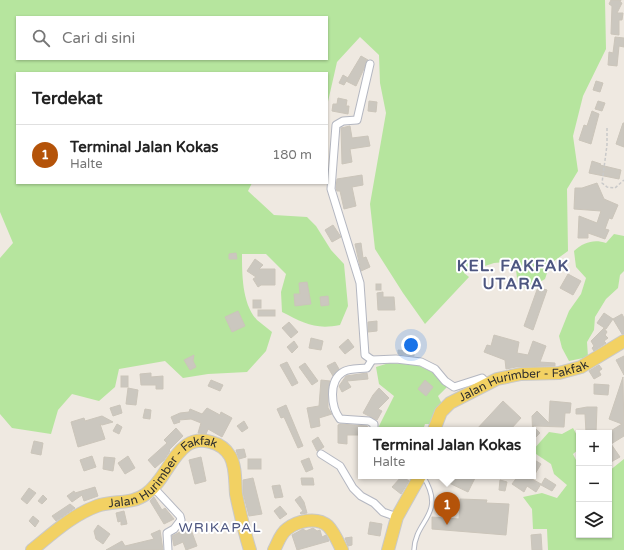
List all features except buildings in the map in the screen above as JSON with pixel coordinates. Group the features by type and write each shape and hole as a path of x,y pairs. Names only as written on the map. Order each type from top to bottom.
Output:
{"main road":[{"name":"Jalan Hurimber - Fakfak","path":"435,427 438,417 444,408 468,393 506,376 559,373 582,367 624,341"},
{"name":"Jalan Hurimber - Fakfak","path":"32,550 60,528 88,510 98,506 130,501 146,494 181,450 192,442 209,441 224,449 232,460 241,519 250,550"},
{"path":"388,550 397,517 420,479"},
{"path":"274,550 286,529 300,522 313,520 328,526 342,550"}],"street":[{"path":"370,64 357,120 344,121 336,125 330,184 361,287 362,328 365,355 372,360 396,358 421,362 435,369 445,381 454,387 482,378 488,384"},
{"path":"372,360 367,368 348,370 338,375 334,381 332,394 340,419 370,421 374,424 374,427"},
{"path":"321,454 340,466 353,488 361,496 373,502 384,513 397,517"},
{"path":"153,487 180,516 181,520 174,529 167,533 168,550"}],"lane":[{"path":"414,550 415,542 432,504 430,491 424,479"}],"path":[{"path":"607,128 607,145 602,183 607,187 615,188 624,180"}],"green space":[{"path":"0,0 605,0 606,49 583,96 573,136 578,171 567,189 568,251 550,264 545,279 530,288 518,287 515,261 494,263 464,273 469,277 425,324 403,293 375,249 370,204 386,113 380,83 379,55 360,37 337,62 328,102 328,72 16,72 16,184 252,184 248,191 274,215 307,217 316,226 331,250 344,264 348,306 340,325 323,327 316,326 303,322 282,312 281,292 286,274 266,254 242,254 244,288 248,306 257,320 272,332 266,351 247,372 208,374 183,378 165,361 119,369 115,387 99,401 72,394 58,410 51,434 12,428 0,414 0,258 13,243 0,212"},
{"path":"614,234 624,236 624,271 620,275 618,288 606,299 595,317 594,330 587,342 588,357 569,361 562,348 559,336 569,311 581,294 586,278 576,267 574,251 582,245 593,241 606,243"},
{"path":"389,363 417,365 432,372 447,387 438,396 442,404 431,424 425,424 424,427 378,427 394,396 379,384 376,367"},
{"path":"573,428 576,434 576,452 573,454 576,460 576,538 612,538 612,469 624,459 624,550 548,550 547,529 533,529 532,509 523,497 542,493 557,498 567,485 554,474 551,464 536,454 536,447 549,432 562,434"}],"place":[{"name":"Terminal Jalan Kokas","path":"447,525"}],"district":[{"name":"KEL. FAKFAK UTARA","path":"513,275"},
{"name":"WRIKAPAL","path":"220,527"}]}
